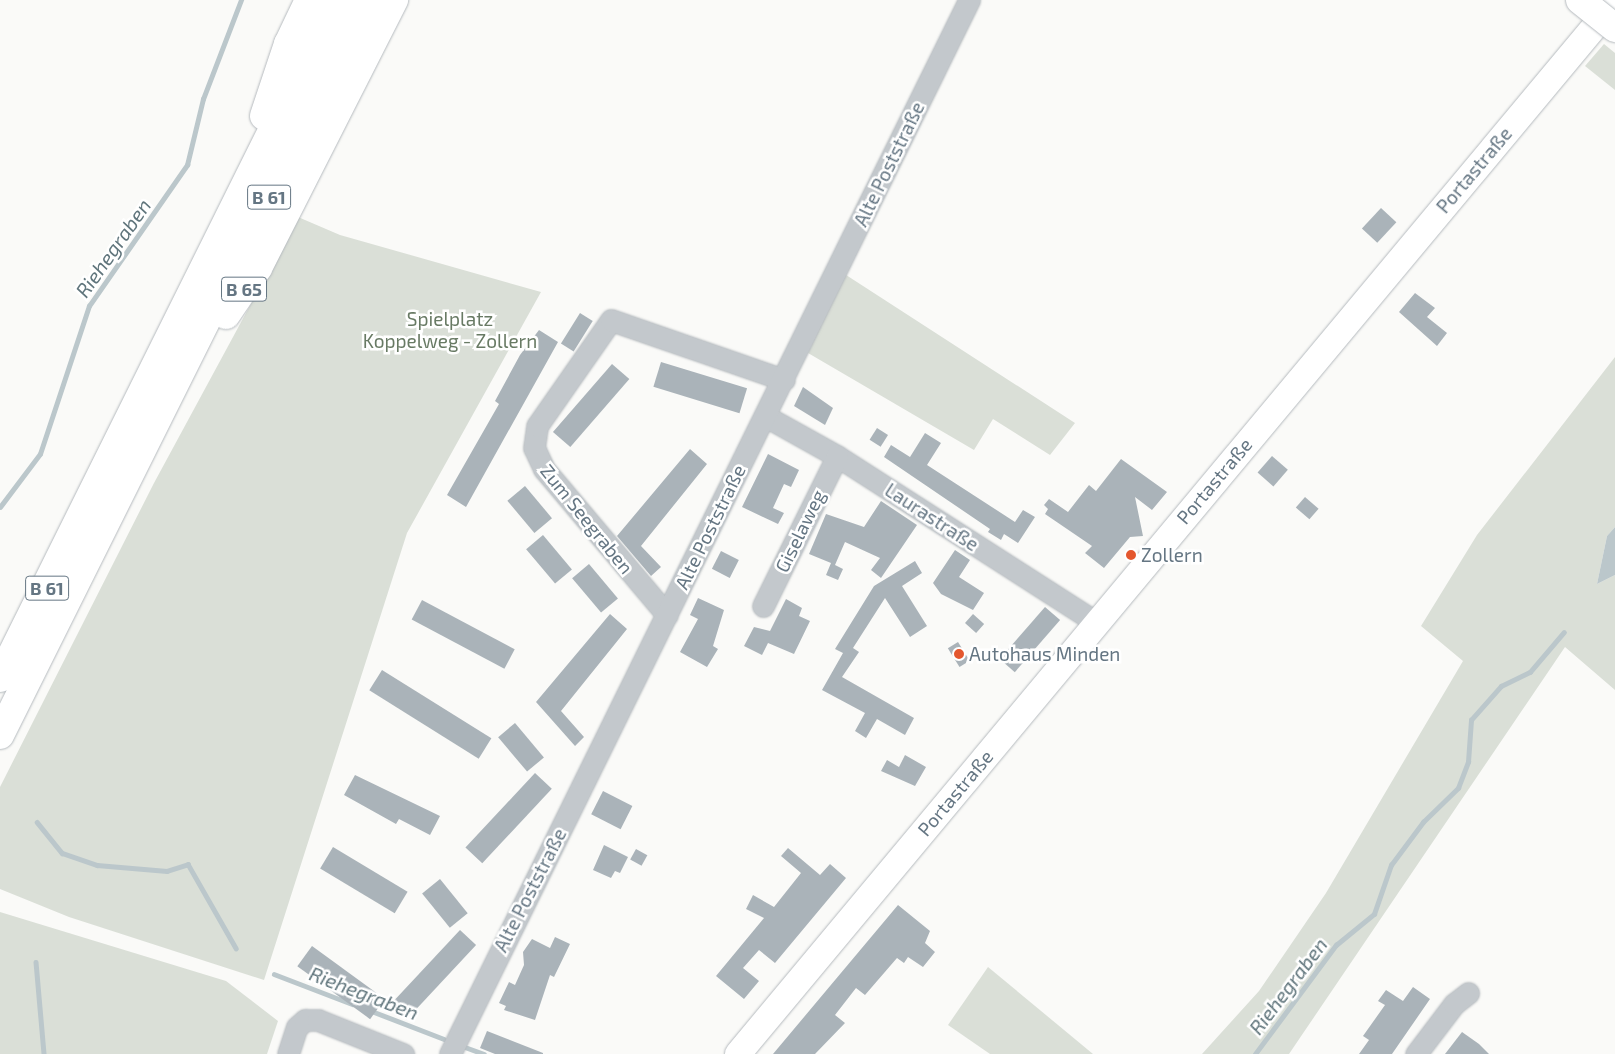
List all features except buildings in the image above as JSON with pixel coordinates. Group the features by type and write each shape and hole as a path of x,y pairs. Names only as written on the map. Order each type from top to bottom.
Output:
{"highway":[{"path":"233,210 288,44 309,0"},
{"name":"B 61","path":"0,678 338,0"},
{"name":"B 61","path":"0,735 366,0"},
{"name":"B 65","path":"171,394 258,268 394,0"},
{"path":"1580,0 1615,28"}],"main road":[{"name":"Portastraße","path":"738,1054 1096,622 1615,2"}],"street":[{"name":"Alte Poststraße","path":"450,1054 784,380 969,0"},
{"name":"Zum Seegraben","path":"667,615 544,469 534,448 537,426 611,320 784,380"},
{"name":"Laurastraße","path":"765,416 836,456 1096,622"},
{"name":"Giselaweg","path":"763,606 836,456"},
{"path":"1416,1054 1454,1004 1468,993"},
{"path":"288,1054 298,1027 305,1020 318,1020 404,1054"}],"green space":[{"path":"1604,44 1615,53 1615,90 1585,66"},
{"name":"Spielplatz Koppelweg - Zollern","path":"298,217 340,235 541,292 407,533 264,980 69,917 0,889 0,787 154,483"},
{"path":"843,273 1075,423 1050,455 993,419 974,450 808,353"},
{"path":"1615,357 1615,527 1607,536 1597,584 1615,575 1615,690 1565,647 1289,1054 1202,1054 1259,991 1326,893 1463,661 1421,626 1477,535"},
{"path":"0,912 226,981 278,1021 267,1054 0,1054"},
{"path":"988,967 1093,1054 990,1054 948,1025"}],"shaded area":[{"path":"1615,527 1615,575 1597,584 1607,536"}],"waterway":[{"name":"Riehegraben","path":"0,507 40,454 89,306 187,165 203,99 241,0"},
{"name":"Riehegraben","path":"1255,1054 1336,945 1374,914 1391,865 1423,822 1458,788 1468,762 1471,720 1501,686 1530,672 1564,632"},
{"name":"Riehegraben","path":"37,822 62,853 97,865 167,871 188,864 236,948"},
{"path":"36,962 44,1054"},
{"name":"Riehegraben","path":"274,974 352,1004"},
{"name":"Riehegraben","path":"369,1010 444,1039"},
{"name":"Riehegraben","path":"465,1047 484,1054"}],"place":[{"name":"Zollern","path":"1131,555"},
{"name":"Autohaus Minden","path":"959,654"}]}
